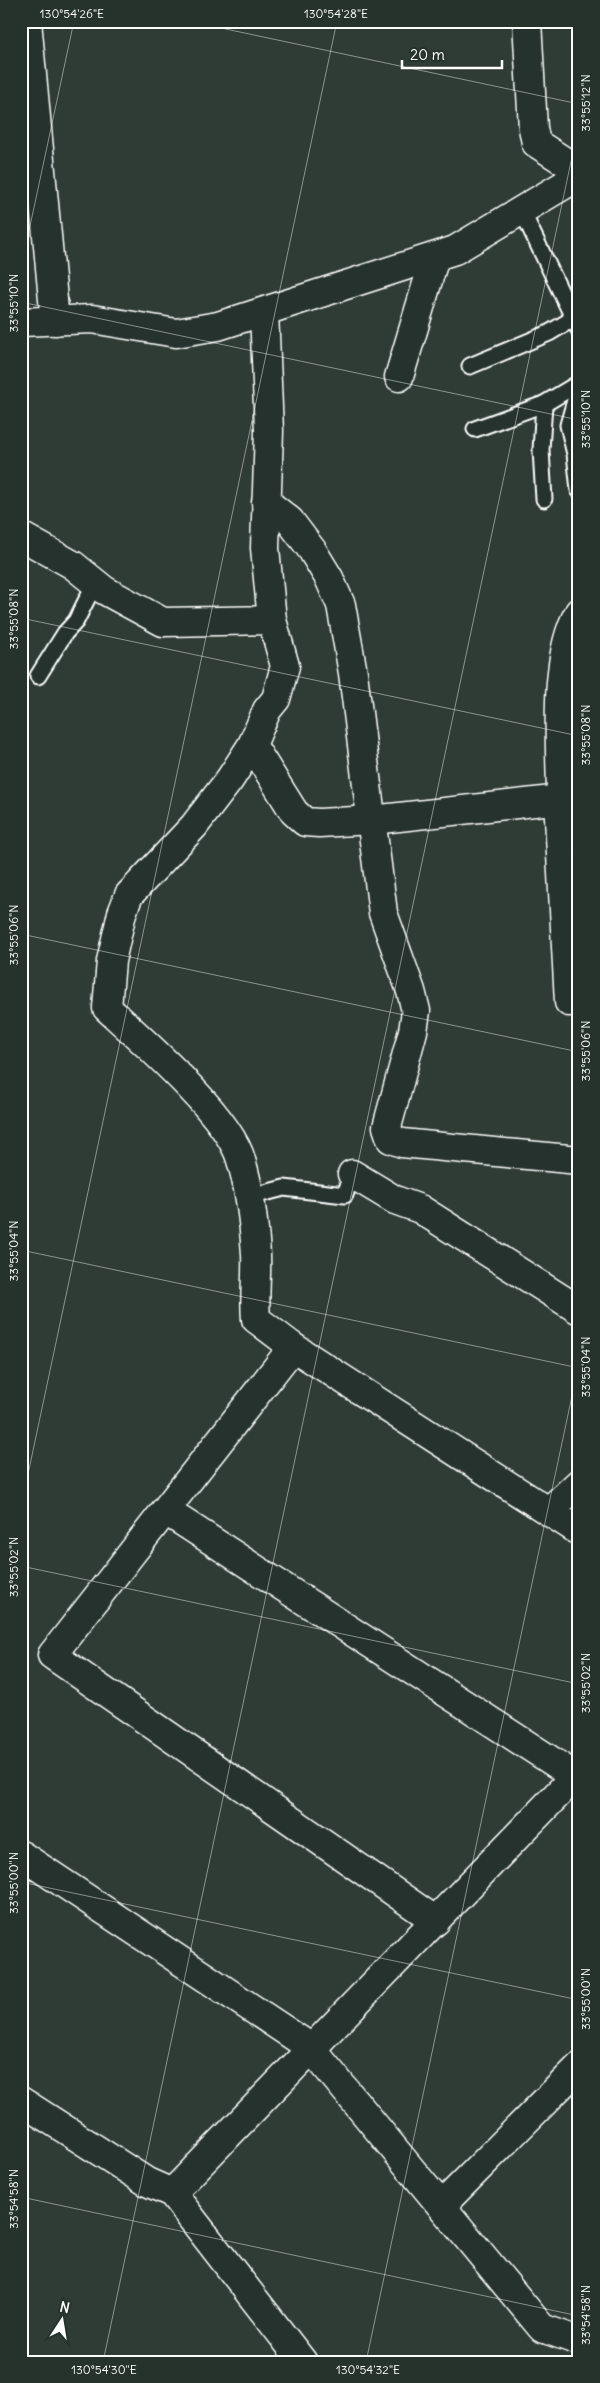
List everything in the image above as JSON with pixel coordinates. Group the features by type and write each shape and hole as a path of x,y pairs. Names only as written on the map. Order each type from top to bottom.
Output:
{"street":[{"path":"27,21 55,320"},
{"path":"21,322 92,319 176,333 218,326 455,250 578,177 567,163 536,143 533,128 527,21"},
{"path":"399,377 435,257"},
{"path":"264,312 269,431 265,548 272,620 284,666 276,699 267,710 252,745 230,779 194,826 129,895 122,913 111,961 107,1008 154,1051 203,1103 226,1132 241,1159 249,1197 256,1255 256,1319 293,1347 579,1531"},
{"path":"266,502 290,521 312,550 341,605 372,820 383,913 411,990 416,1011 413,1031 387,1126 391,1139 402,1143 579,1160"},
{"path":"21,536 73,566 104,590 163,622 272,620"},
{"path":"569,1002 566,798 561,673 567,638 579,612"},
{"path":"252,745 294,812 305,822 372,820 566,798"},
{"path":"352,1174 395,1200 420,1209 579,1310"},
{"path":"293,1347 52,1655 436,1921"},
{"path":"549,1511 579,1483"},
{"path":"166,1511 577,1774 436,1921 310,2047 172,2192"},
{"path":"21,1855 310,2047 542,2328 579,2341"},
{"path":"442,2205 579,2067"},
{"path":"21,2101 147,2182 172,2192 303,2362"}],"lane":[{"path":"470,366 549,333 576,324 522,210"},
{"path":"475,429 544,404 579,385"},
{"path":"579,385 568,425 575,454 579,490"},
{"path":"544,404 541,450 544,499"},
{"path":"38,676 65,633 76,622 95,583"},
{"path":"249,1197 284,1188 345,1195 352,1174"}]}
